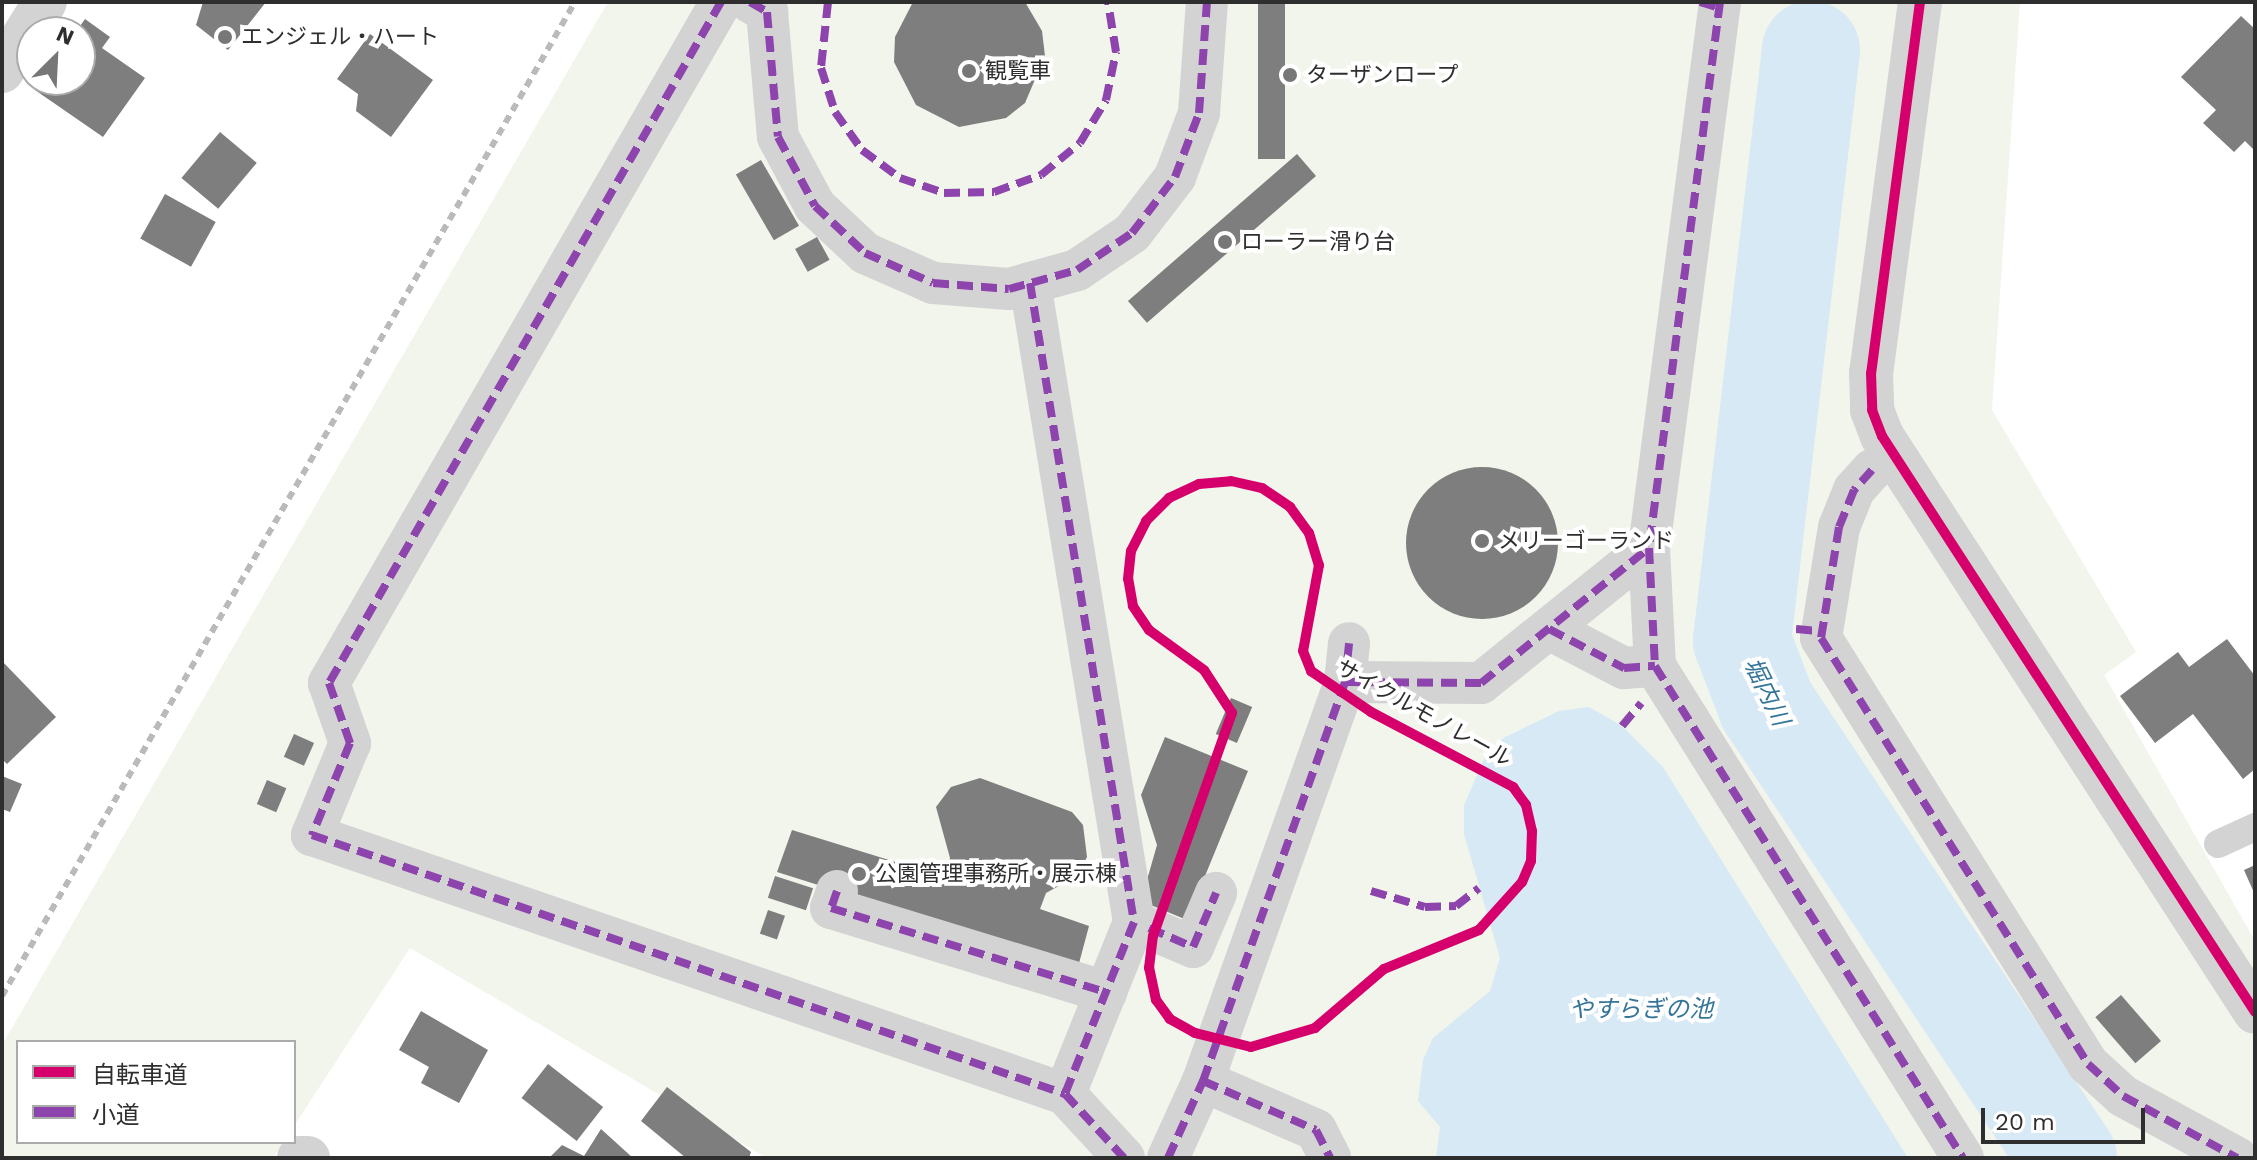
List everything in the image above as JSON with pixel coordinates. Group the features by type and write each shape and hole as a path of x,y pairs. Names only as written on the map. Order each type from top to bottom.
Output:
{"street":[{"path":"2,71 45,2"},
{"path":"721,2 329,683 350,743 312,835 1065,1094 1124,1158"},
{"path":"750,2 767,12 778,137 815,206 865,253 933,283 1009,289 1077,270 1132,233 1175,177 1199,113 1207,2"},
{"path":"1720,2 1649,548 1655,666 1963,1158"},
{"path":"1920,2 1871,373 1872,410 1882,436 2255,1012"},
{"path":"1030,283 1134,922 1065,1094"},
{"path":"1872,470 1854,490 1839,527 1808,630 2088,1064 2123,1096 2237,1158"},
{"path":"1168,1158 1203,1081 1347,663 1481,683 1649,548"},
{"path":"1549,629 1624,668 1655,666"},
{"path":"837,891 831,908 1106,992"},
{"path":"1134,922 1193,947 1216,893"},
{"path":"1203,1081 1316,1130 1330,1158"},
{"path":"299,1158 308,1158"}],"lane":[{"path":"2218,844 2255,827"}],"shaded area":[{"path":"608,2 2020,2 1992,410 2136,652 2104,675 2255,941 2255,1158 767,1158 410,948 296,1123 296,1040 16,1040 16,1144 283,1144 273,1158 2,1158 2,1045"}],"water":[{"name":"やすらぎの池","path":"1589,707 1622,726 1663,767 1908,1158 1436,1158 1440,1127 1418,1101 1423,1060 1433,1038 1490,991 1500,958 1464,834 1464,805 1485,757 1503,738 1559,711"}],"building":[{"name":"エンジェル・ハート","path":"203,2 266,2 228,50 196,25"},
{"name":"観覧車","path":"913,2 1025,2 1042,31 1045,56 1025,103 1006,118 959,127 916,105 894,62 895,37"},
{"path":"1258,2 1285,2 1285,159 1258,159"},
{"path":"2241,16 2255,29 2255,151 2245,141 2234,152 2203,123 2216,110 2181,77"},
{"path":"96,27 110,37 102,48 145,78 103,137 44,96 96,96"},
{"path":"370,34 433,80 391,137 356,111 358,94 337,79"},
{"path":"220,132 257,163 218,209 181,178"},
{"name":"ローラー滑り台","path":"1297,154 1316,176 1147,323 1128,301"},
{"path":"761,160 799,226 774,240 736,174"},
{"path":"165,194 216,222 191,267 140,239"},
{"path":"817,237 830,260 808,272 795,249"},
{"name":"メリーゴーランド","path":"1482,467 1511,473 1536,489 1552,514 1558,543 1552,572 1536,597 1511,613 1482,619 1453,613 1428,597 1412,572 1406,543 1412,514 1428,489 1453,473"},
{"path":"2227,639 2255,676 2255,769 2243,779 2193,714 2155,743 2120,696 2178,652 2189,667"},
{"path":"2,661 56,717 7,764 2,759"},
{"path":"1231,698 1252,707 1237,743 1216,734"},
{"path":"294,734 314,743 304,766 284,757"},
{"path":"1165,737 1248,771 1187,920 1141,901 1157,845 1141,795"},
{"path":"2,776 22,784 10,812 2,809"},
{"name":"公園管理事務所・展示棟","path":"980,778 1072,812 1083,825 1087,857 1077,876 1046,893 1040,909 1089,926 1078,967 777,872 792,830 944,877 950,858 936,807 951,787"},
{"path":"267,780 286,788 276,812 257,804"},
{"path":"2255,865 2255,895 2244,870"},
{"path":"775,876 813,888 806,910 768,898"},
{"path":"768,910 785,916 777,939 760,934"},
{"path":"2121,995 2161,1041 2135,1063 2095,1017"},
{"path":"421,1011 488,1050 459,1103 421,1083 429,1067 399,1050"},
{"path":"548,1064 603,1107 577,1141 522,1098"},
{"path":"667,1087 751,1152 749,1158 686,1158 641,1121"},
{"path":"601,1129 633,1158 549,1158 562,1145 584,1156"}],"waterway":[{"name":"堀内川","path":"1811,50 1742,641 1767,706 2068,1158"}],"railway":[{"path":"2,996 575,2"}],"marked path":[{"path":"721,2 329,683 350,743 312,835 1065,1094 1124,1158"},
{"path":"750,2 767,12 778,137 815,206 865,253 933,283 1009,289 1077,270 1132,233 1175,177 1199,113 1207,2"},
{"path":"828,2 821,68 835,112 862,150 900,178 944,193 994,192 1041,175 1080,143 1106,100 1116,52 1108,2"},
{"path":"1700,2 1720,8"},
{"path":"1720,2 1649,548 1655,666 1963,1158"},
{"path":"1030,283 1134,922 1065,1094"},
{"path":"1872,470 1854,490 1839,527 1821,638 2088,1064 2123,1096 2237,1158"},
{"path":"1345,682 1481,683 1649,548"},
{"path":"1549,629 1624,668 1655,666"},
{"path":"1796,629 1821,631"},
{"path":"1168,1158 1203,1081 1345,682 1349,643"},
{"path":"1622,726 1641,703"},
{"path":"1371,891 1425,907 1456,906 1479,888"},
{"path":"837,891 831,908 1106,992"},
{"path":"1149,928 1193,947 1216,893"},
{"path":"1203,1081 1316,1130 1330,1158"}],"cycle path":[{"path":"1920,2 1871,373 1872,410 1882,436 2255,1012"},
{"name":"サイクルモノレール","path":"1231,481 1262,488 1290,507 1309,533 1319,565 1303,651 1311,671 1371,712 1513,787 1526,805 1532,831 1531,861 1522,882 1479,930 1384,969 1315,1028 1251,1047 1195,1033 1170,1019 1156,1000 1149,968 1153,936 1232,713 1204,670 1149,630 1133,606 1128,579 1131,551 1146,521 1169,498 1199,484 1231,481"}],"place":[{"name":"エンジェル・ハート","path":"225,37"},
{"name":"観覧車","path":"969,71"},
{"name":"ターザンロープ","path":"1290,75"},
{"name":"ローラー滑り台","path":"1225,242"},
{"name":"メリーゴーランド","path":"1482,541"},
{"name":"公園管理事務所・展示棟","path":"859,874"}]}
